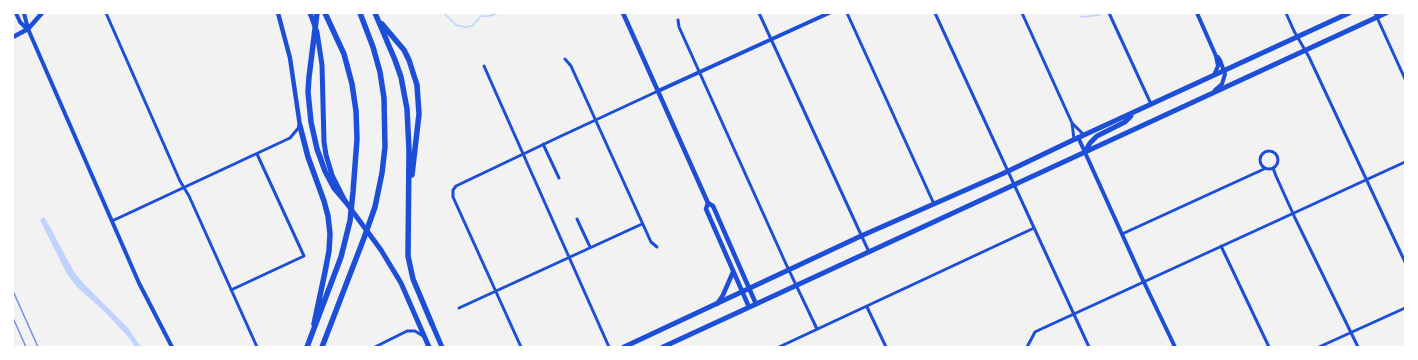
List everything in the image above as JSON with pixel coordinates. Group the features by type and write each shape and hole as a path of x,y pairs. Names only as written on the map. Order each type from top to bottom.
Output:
{"highway":[{"path":"317,13 308,92 311,122 322,163 345,201"},
{"path":"307,347 341,257 350,221 357,139 356,111 352,84 344,54 325,13"},
{"path":"322,347 375,207 382,173 385,147 386,124 380,72 373,47 360,13"},
{"path":"370,13 395,38 409,60 417,85 419,114 409,193"},
{"path":"375,13 401,77 407,109 409,122 409,193 407,231 409,265 420,298 432,324"},
{"path":"300,126 308,157 328,216 330,234 327,265 311,337"}],"main road":[{"path":"13,37 28,29 42,13"},
{"path":"278,13 290,58 300,126"},
{"path":"310,13 317,32 322,65 325,148 335,186"},
{"path":"623,13 708,203 713,206 756,304"},
{"path":"624,347 861,236 1008,171 1349,13"},
{"path":"663,347 1305,50 1376,15 1386,13"},
{"path":"1085,152 1090,143 1097,136 1125,122 1135,112"},
{"path":"345,201 381,250 401,283 429,347"},
{"path":"708,203 706,209 749,307"},
{"path":"717,304 733,272"},
{"path":"432,324 442,347"}],"street":[{"path":"16,13 20,22 28,29"},
{"path":"24,13 28,29 145,297 172,347"},
{"path":"106,13 180,181 189,196 257,347"},
{"path":"759,13 869,252"},
{"path":"521,347 453,197 453,190 456,186 543,144 829,13"},
{"path":"847,13 934,204"},
{"path":"935,13 1089,347"},
{"path":"1022,13 1143,282 1175,347"},
{"path":"1109,13 1151,105"},
{"path":"1197,13 1216,56 1218,66 1214,75"},
{"path":"1286,13 1405,262"},
{"path":"1376,15 1405,80"},
{"path":"678,20 678,27 817,329"},
{"path":"1212,93 1222,84 1225,76 1225,70 1220,60 1216,56"},
{"path":"565,59 571,66 642,224 651,242 656,247"},
{"path":"484,66 610,347"},
{"path":"1072,124 1079,137"},
{"path":"112,221 290,138 300,126"},
{"path":"543,144 558,178"},
{"path":"1122,234 1264,169 1270,170 1276,166 1277,157 1274,151 1267,150 1261,154 1260,161 1264,169"},
{"path":"231,290 304,256 257,154"},
{"path":"1027,347 1035,332 1293,212 1405,162"},
{"path":"1273,168 1358,347"},
{"path":"577,219 590,247"},
{"path":"459,308 642,224"},
{"path":"779,347 1034,228"},
{"path":"1221,246 1270,347"},
{"path":"867,306 886,347"},
{"path":"1319,347 1405,308"},
{"path":"374,347 407,331 415,331 425,337"}],"water":[{"path":"43,217 45,218 74,272 128,328 141,347 135,347 130,339 106,313 77,287 67,274 40,220"}],"waterway":[{"path":"444,13 456,25 465,27 472,26 481,16 489,16 499,13"},
{"path":"1081,17 1100,15"}],"railway":[{"path":"13,291 38,347"},
{"path":"13,318 26,347"}]}
